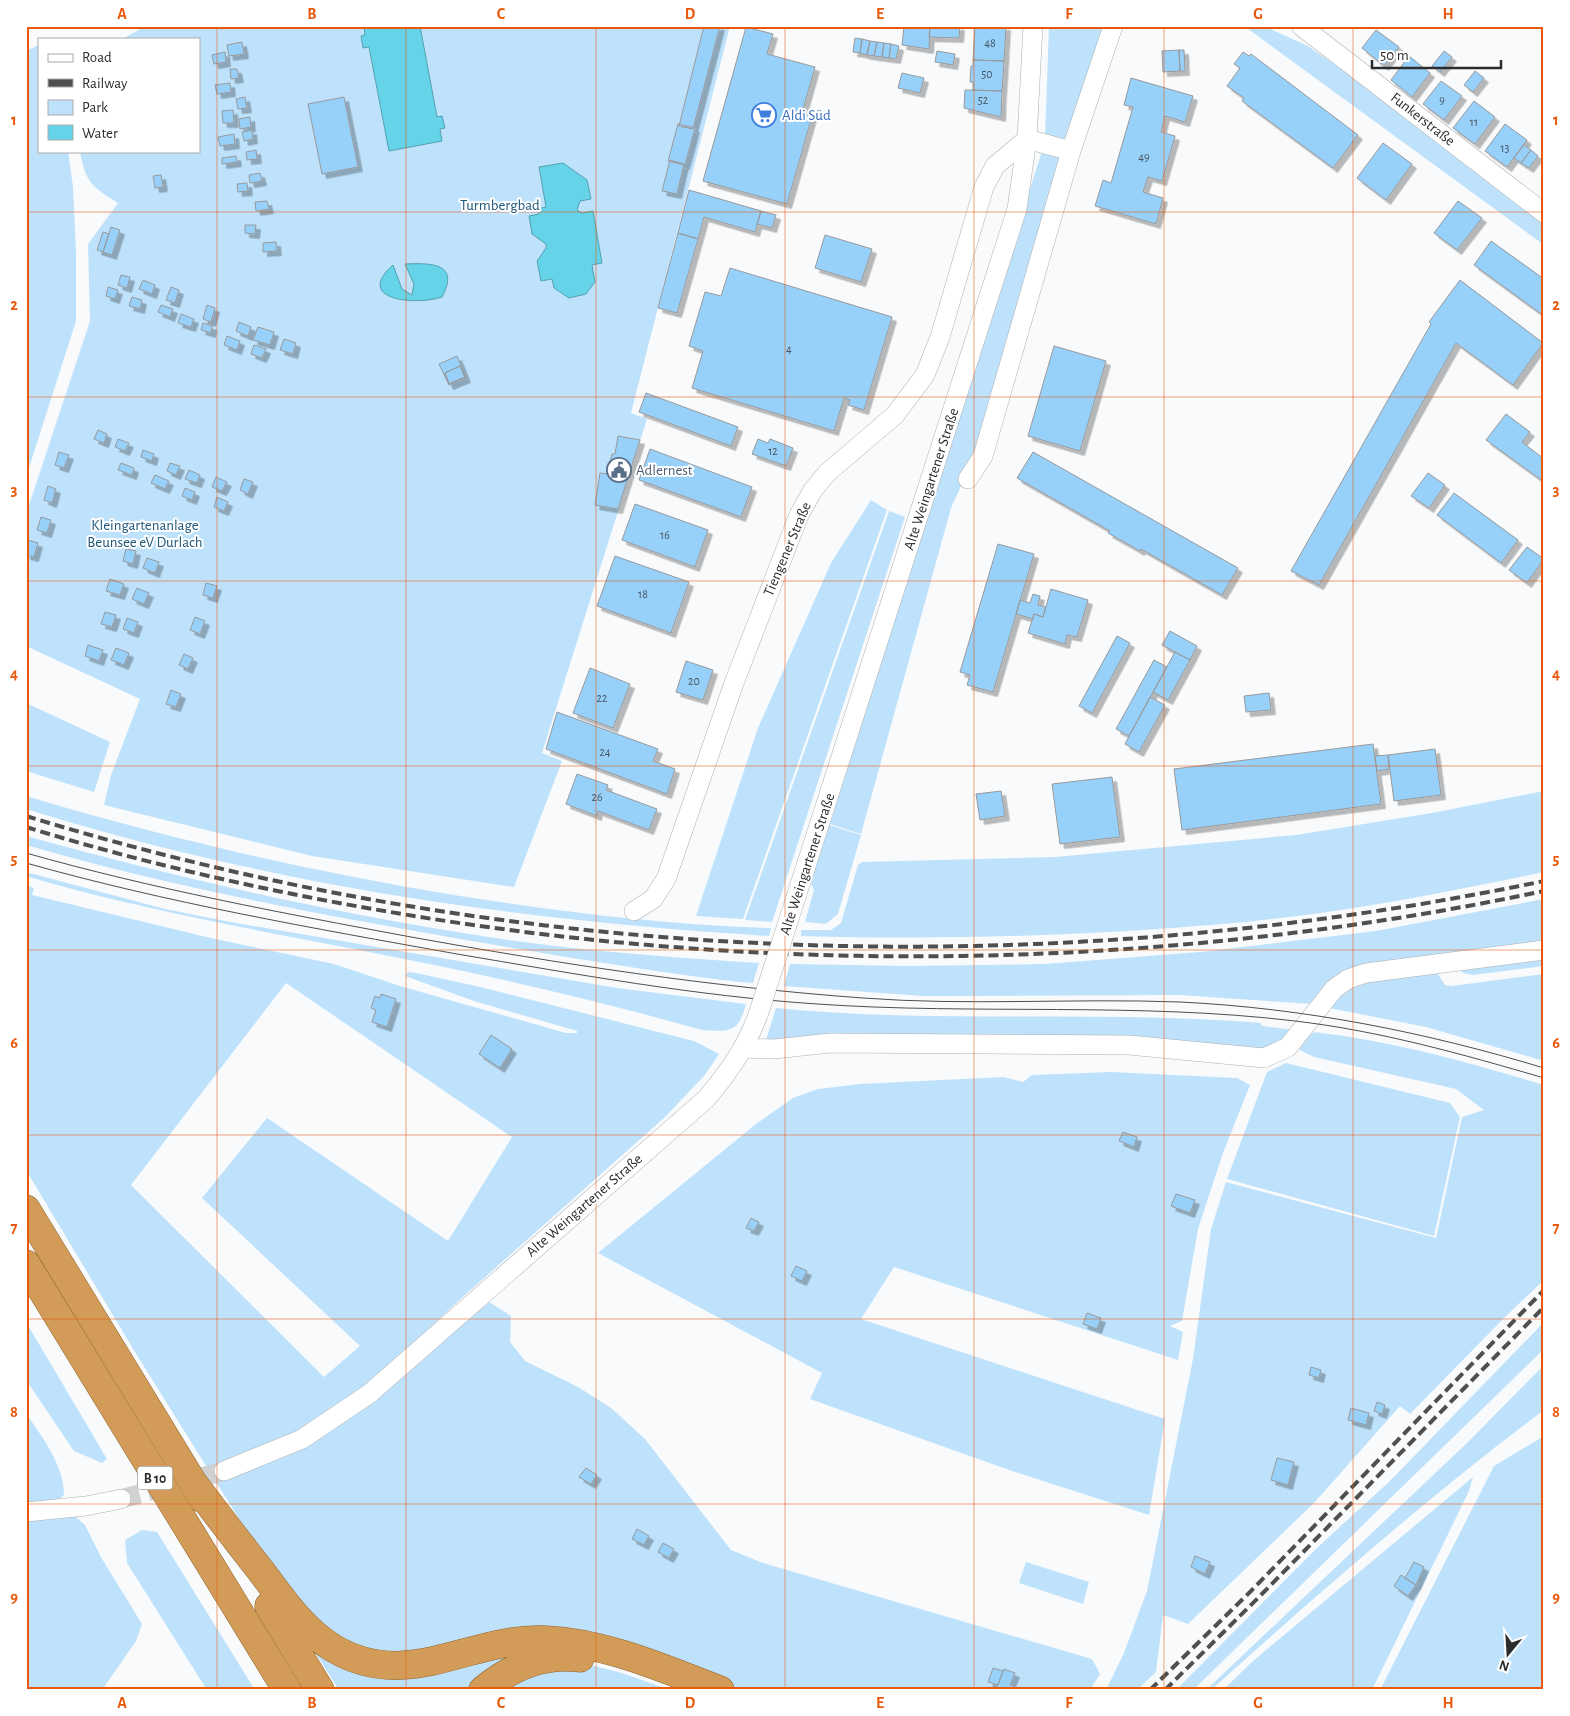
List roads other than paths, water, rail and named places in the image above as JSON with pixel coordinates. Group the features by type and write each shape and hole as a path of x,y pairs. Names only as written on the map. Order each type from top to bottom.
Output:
{"highway":[{"name":"B 10","path":"26,1209 320,1690"},
{"name":"B 10","path":"26,1264 287,1690"},
{"path":"194,1484 298,1620 334,1648 362,1660 386,1665 410,1666 519,1640 566,1641 631,1657 720,1690"},
{"path":"482,1690 525,1663 548,1658 577,1657 631,1670 687,1690"}],"street":[{"name":"Alte Weingartener Straße","path":"224,1471 302,1439 369,1394 706,1099 730,1071 744,1048 759,1012 1017,209 1027,139 1033,26"},
{"path":"968,479 984,456 1071,151 1114,26"},
{"name":"Funkerstraße","path":"1301,26 1544,213"},
{"path":"1027,139 1071,151"},
{"name":"Tiengener Straße","path":"634,911 653,899 666,879 734,683 799,515 813,490 827,473 894,416 925,375 940,337 984,187 996,166 1027,139"},
{"path":"744,1048 774,1049 830,1043 1129,1044 1264,1058 1288,1047 1334,989 1348,979 1366,973 1404,967 1544,950"},
{"path":"26,1512 86,1506 121,1499"}],"water":[{"path":"364,26 420,26 437,117 442,116 445,128 440,129 442,141 389,151 369,47 363,48 361,36 365,35"},
{"path":"563,163 587,180 591,199 580,201 577,210 582,213 593,211 602,263 592,265 595,282 586,294 569,298 554,288 552,279 541,281 537,261 546,248 546,244 532,234 529,216 539,214 538,209 546,207 539,167"},
{"path":"405,264 432,265 440,267 445,271 448,277 442,297 418,301 393,298 384,293 380,286 383,277 393,265 402,289 412,295 414,284"}],"tunnel":[{"path":"121,1499 224,1471"}],"tram line":[{"path":"26,853 122,878 266,909 467,947 636,974 749,988 863,998 981,1002 1140,1001 1226,1005 1318,1016 1364,1024 1454,1043 1544,1068"},
{"path":"26,863 187,903 294,924 457,954 681,990 817,1004 937,1009 1176,1012 1236,1015 1295,1021 1390,1037 1544,1078"}],"railway":[{"path":"26,816 211,866 399,904 590,930 781,944 973,946 1164,936 1355,914 1544,881"},
{"path":"26,827 119,854 212,877 402,914 544,934 687,948 830,955 974,956 1117,950 1260,937 1402,917 1544,891"},
{"path":"1150,1690 1251,1591 1544,1290"},
{"path":"1165,1690 1544,1307"}],"place":[{"name":"Aldi Süd","path":"764,115"},
{"name":"Adlernest","path":"619,470"}],"park label":[{"name":"Turmbergbad","path":"500,205"},
{"name":"Kleingartenanlage Beunsee eV Durlach","path":"145,534"}]}
